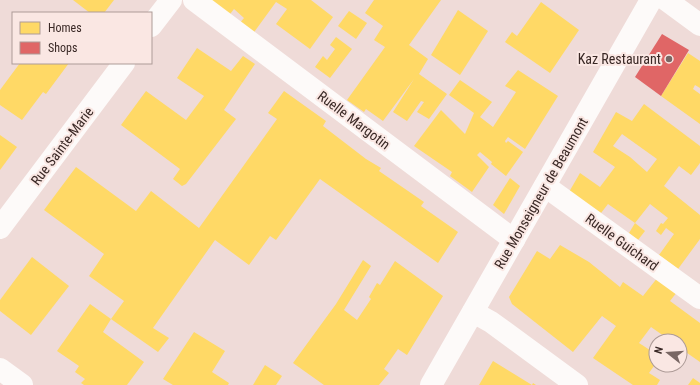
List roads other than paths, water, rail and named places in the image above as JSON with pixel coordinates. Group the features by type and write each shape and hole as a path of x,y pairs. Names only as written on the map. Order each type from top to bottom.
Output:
{"street":[{"path":"152,25 171,0"},
{"name":"Ruelle Margotin","path":"194,0 514,240"},
{"path":"656,0 700,25"},
{"name":"Rue Monseigneur de Beaumont","path":"431,385 544,186 656,0"},
{"name":"Rue Sainte-Marie","path":"0,228 123,64"},
{"name":"Ruelle Guichard","path":"544,186 700,298"},
{"path":"473,312 491,322 577,385"},
{"path":"0,369 22,385"}],"place":[{"name":"Kaz Restaurant","path":"669,59"}]}
